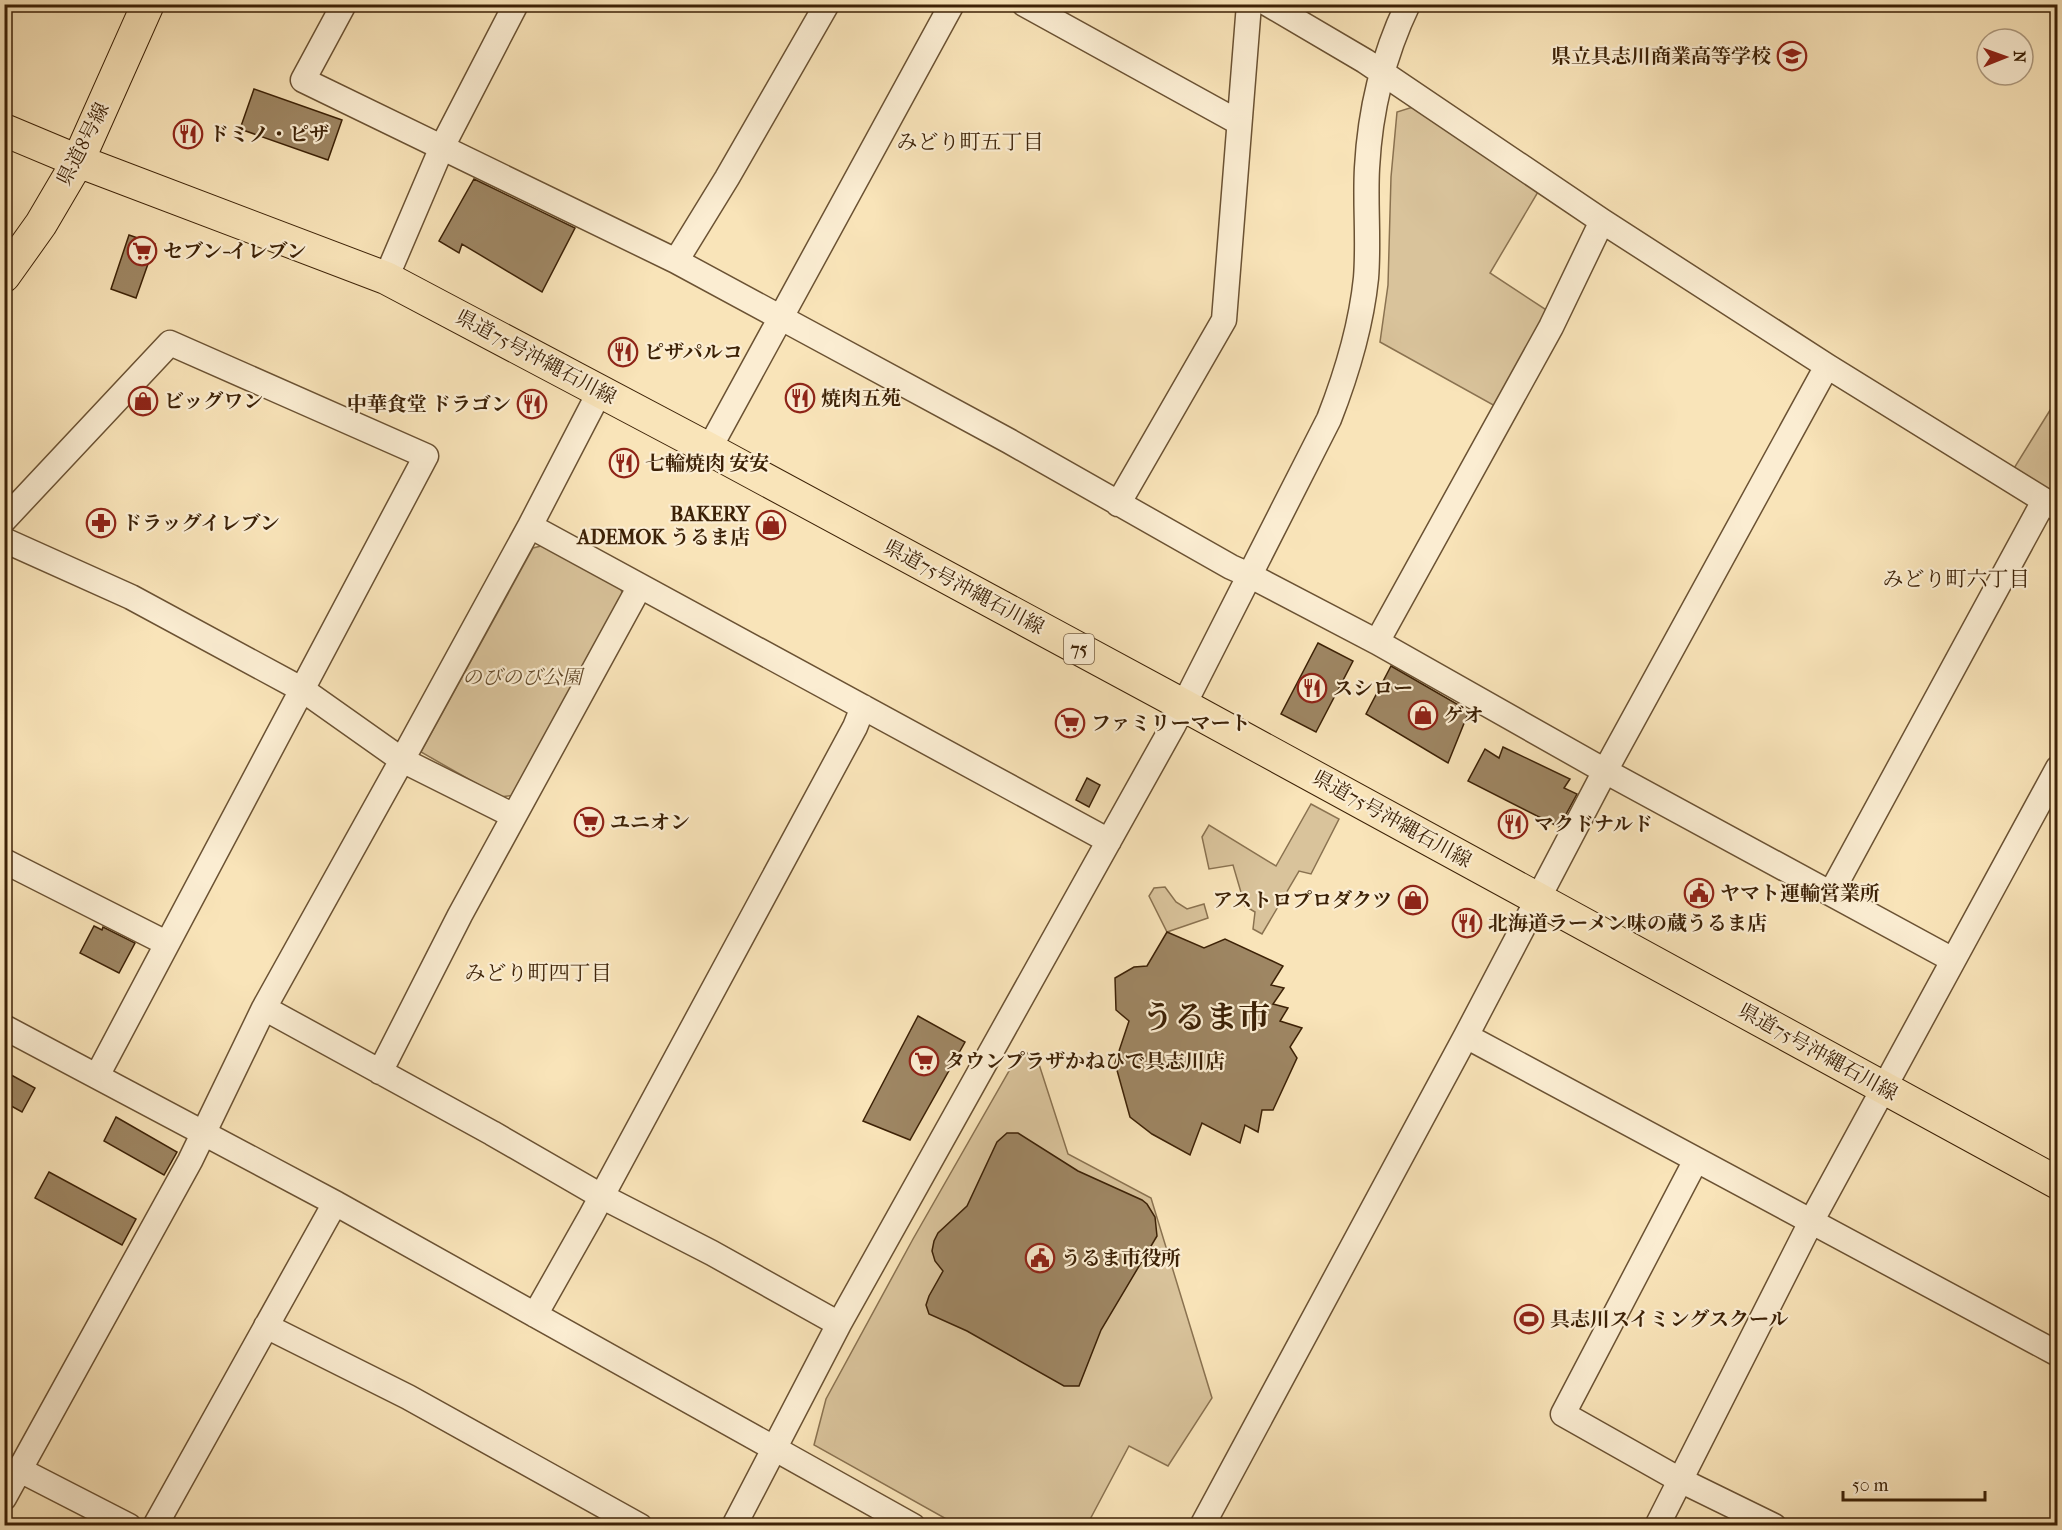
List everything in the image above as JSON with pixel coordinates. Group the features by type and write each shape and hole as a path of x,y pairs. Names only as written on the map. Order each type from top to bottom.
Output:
{"main road":[{"name":"県道8号線","path":"4,276 40,224 78,161 148,4"},
{"name":"県道75号沖縄石川線","path":"4,130 78,161 386,278 709,449 1183,705 2058,1183"}],"street":[{"path":"344,4 303,80 676,261 1009,441 1231,567 1377,642 1605,771 1953,960"},
{"path":"386,278 442,147 516,4"},
{"path":"676,261 727,178 827,4"},
{"path":"709,449 952,4"},
{"path":"1024,4 1238,122"},
{"path":"1118,504 1224,320 1249,4"},
{"path":"1268,4 1382,73 1602,221 1827,366 2051,505 1831,892"},
{"path":"734,1526 839,1324 1183,705 1329,419 1356,338 1366,277 1367,168 1375,98 1396,29 1408,4"},
{"path":"1377,642 1551,327 1602,221"},
{"path":"4,520 170,343 426,456 97,1076"},
{"path":"1204,1525 1605,771 1827,366"},
{"path":"4,1498 204,1132 264,1008 530,526 600,391"},
{"path":"530,526 975,766 1109,841"},
{"path":"4,540 131,597 303,690 402,760 514,816"},
{"path":"380,1072 460,915 640,586"},
{"path":"535,1315 855,727 863,707"},
{"path":"1657,1526 1812,1220 2058,768"},
{"path":"4,861 166,943"},
{"path":"264,1008 492,1132 601,1196 712,1253 839,1324"},
{"path":"4,1027 335,1203 912,1525"},
{"path":"1466,1036 2058,1354"},
{"path":"1696,1160 1563,1414 1680,1480 1774,1526"},
{"path":"155,1526 335,1203"},
{"path":"266,1326 408,1397 640,1526"},
{"path":"20,1470 129,1526"}],"green space":[{"path":"1416,106 1538,192 1490,273 1548,311 1495,406 1380,342 1388,285 1391,177 1397,112"},
{"path":"2057,399 2057,509 2011,473"},
{"name":"のびのび公園","path":"545,545 621,587 623,602 516,795 500,797 421,752 533,548"},
{"path":"1311,804 1339,819 1311,874 1299,871 1262,934 1253,929 1255,912 1245,906 1233,865 1209,869 1202,837 1209,825 1276,866"},
{"path":"1165,887 1176,902 1187,909 1204,904 1208,918 1167,932 1149,896 1154,888"},
{"path":"1021,1050 1037,1058 1068,1154 1151,1198 1212,1398 1168,1466 1129,1446 1087,1525 957,1525 814,1445 826,1399 913,1239"}],"building":[{"path":"254,89 342,120 328,160 240,129"},
{"path":"474,179 575,228 542,292 462,244 459,253 439,241"},
{"path":"129,235 155,244 136,298 111,289"},
{"path":"1318,643 1353,661 1316,732 1281,714"},
{"path":"1391,666 1469,711 1448,763 1366,714"},
{"path":"1503,747 1570,779 1564,788 1577,794 1559,827 1468,781 1485,749 1499,758"},
{"path":"1087,778 1100,785 1089,807 1076,800"},
{"path":"94,926 102,930 103,927 135,943 119,973 80,953"},
{"path":"1167,932 1204,948 1225,939 1283,966 1271,985 1284,988 1273,1004 1288,1008 1280,1021 1302,1028 1290,1047 1297,1058 1273,1110 1262,1110 1258,1132 1245,1125 1240,1143 1202,1123 1190,1155 1152,1134 1130,1117 1115,1063 1129,1021 1116,1010 1115,978 1134,967 1147,966"},
{"path":"918,1016 965,1042 910,1140 863,1121"},
{"path":"4,1071 35,1088 22,1112 4,1102"},
{"path":"116,1117 177,1152 164,1175 104,1141"},
{"name":"うるま市役所","path":"1007,1133 1018,1133 1078,1171 1142,1200 1155,1217 1157,1236 1101,1330 1079,1386 1064,1386 967,1331 929,1314 926,1305 943,1271 935,1261 932,1251 934,1241 938,1233 967,1206 997,1142"},
{"path":"49,1172 136,1219 122,1245 35,1198"}],"place":[{"name":"県立具志川商業高等学校","path":"1792,56"},
{"name":"ドミノ・ピザ","path":"188,134"},
{"name":"セブン-イレブン","path":"142,251"},
{"name":"ピザパルコ","path":"623,352"},
{"name":"焼肉五苑","path":"800,398"},
{"name":"ビッグワン","path":"143,401"},
{"name":"中華食堂 ドラゴン","path":"532,404"},
{"name":"七輪焼肉 安安","path":"624,463"},
{"name":"ドラッグイレブン","path":"101,523"},
{"name":"BAKERY ADEMOK うるま店","path":"771,525"},
{"name":"スシロー","path":"1312,688"},
{"name":"ゲオ","path":"1423,715"},
{"name":"ファミリーマート","path":"1070,723"},
{"name":"ユニオン","path":"589,822"},
{"name":"マクドナルド","path":"1513,824"},
{"name":"ヤマト運輸営業所","path":"1699,893"},
{"name":"アストロプロダクツ","path":"1413,900"},
{"name":"北海道ラーメン味の蔵うるま店","path":"1467,923"},
{"name":"タウンプラザかねひで具志川店","path":"924,1061"},
{"name":"うるま市役所","path":"1040,1258"},
{"name":"具志川スイミングスクール","path":"1529,1319"}],"district":[{"name":"みどり町五丁目","path":"970,142"},
{"name":"みどり町六丁目","path":"1956,579"},
{"name":"みどり町四丁目","path":"538,973"},
{"name":"うるま市","path":"1206,1017"}]}
